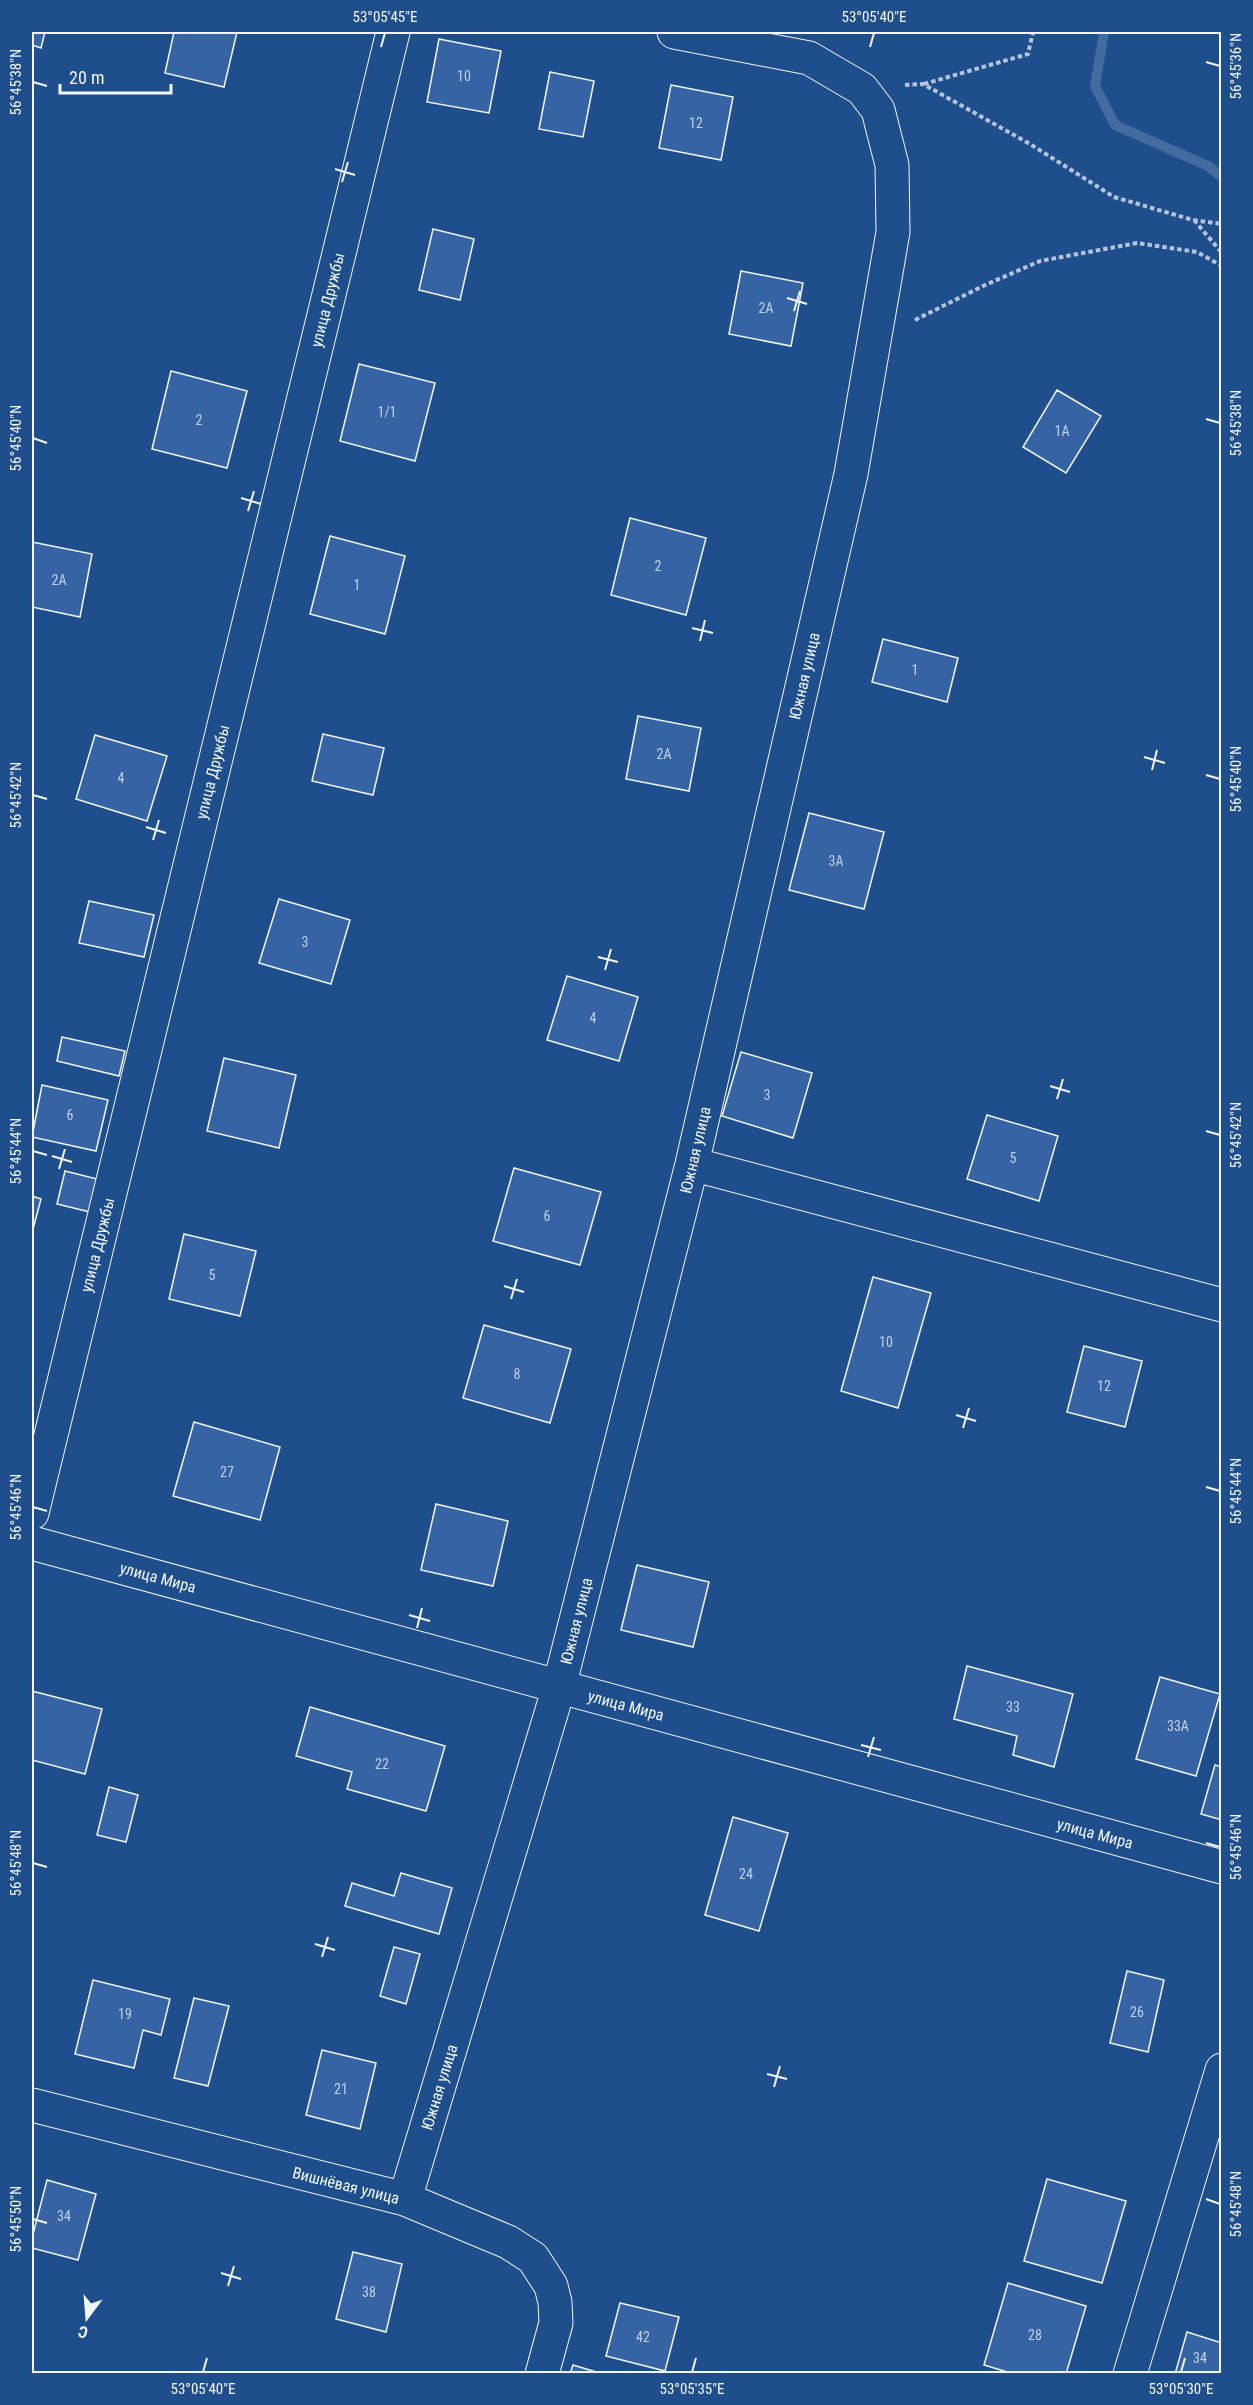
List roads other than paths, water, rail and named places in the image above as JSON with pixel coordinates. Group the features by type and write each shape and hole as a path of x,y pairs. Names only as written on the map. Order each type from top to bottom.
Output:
{"street":[{"name":"улица Дружбы","path":"32,1513 393,32"},
{"name":"Южная улица","path":"405,2199 559,1687 692,1164 851,474 893,232 892,165 878,110 862,89 809,58 674,32"},
{"path":"692,1164 1221,1305"},
{"name":"улица Мира","path":"32,1543 1221,1867"},
{"path":"1130,2373 1221,2070"},
{"name":"Вишнёвая улица","path":"32,2105 405,2199 508,2242 533,2258 551,2286 555,2302 556,2323 542,2373"}],"waterway":[{"path":"1104,32 1095,86 1115,125 1208,166 1222,177"}]}
